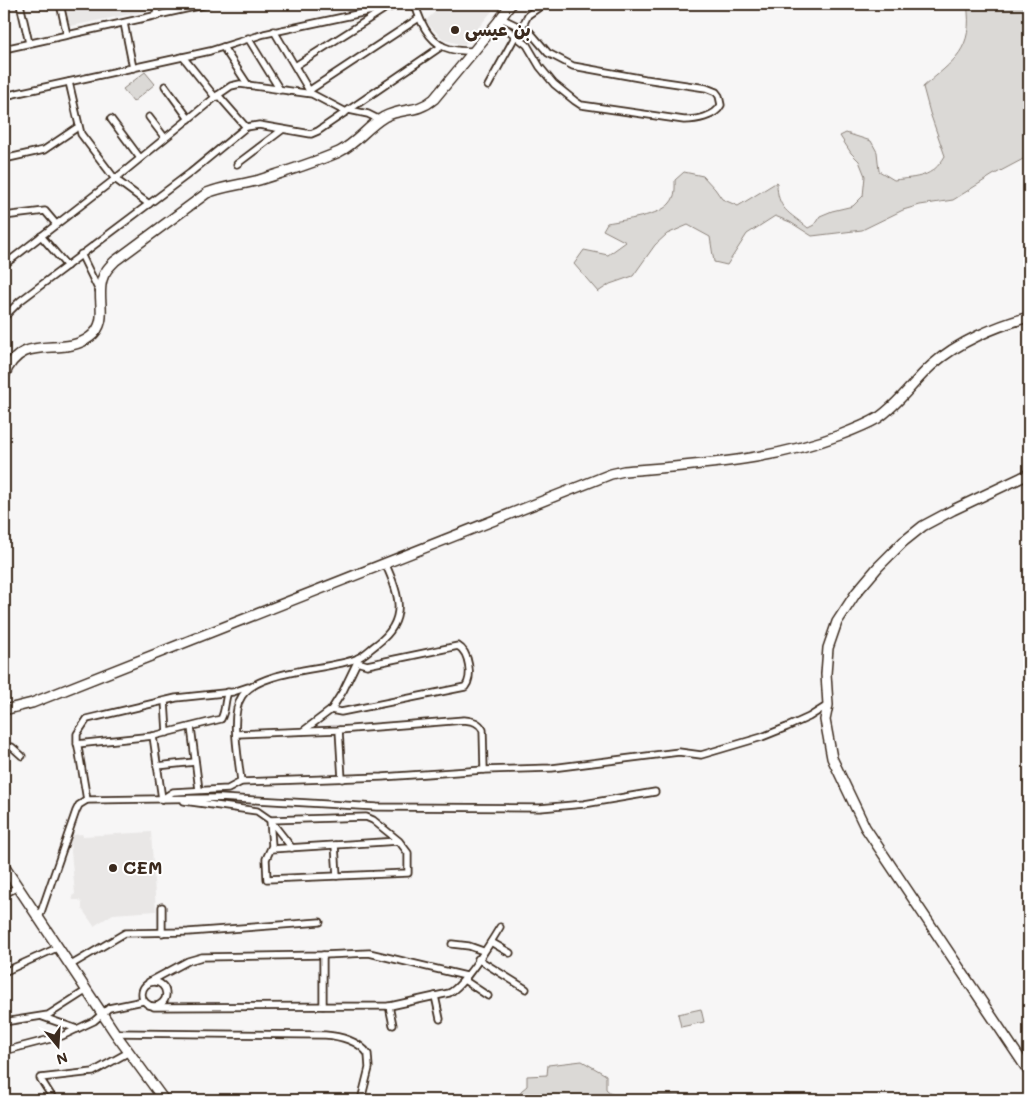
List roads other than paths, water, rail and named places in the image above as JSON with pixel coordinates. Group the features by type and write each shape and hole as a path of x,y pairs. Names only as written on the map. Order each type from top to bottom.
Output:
{"main road":[{"path":"4,376 8,366 26,350 80,343 96,332 101,322 100,293 106,271 115,261 207,193 223,187 263,179 336,153 356,142 372,126 391,114 425,106 434,99 500,20 511,4"},
{"path":"6,707 32,703 611,474 624,470 753,458 814,445 849,432 876,419 893,407 932,365 960,345 998,327 1029,317"},
{"path":"1029,474 923,526 903,542 878,567 856,593 842,614 828,648 826,674 828,705 826,720 832,758 865,827 1029,1072"},
{"path":"4,866 115,1033 164,1100"},
{"path":"130,1053 146,1082 159,1100"}],"street":[{"path":"20,4 29,43"},
{"path":"60,4 67,35"},
{"path":"154,4 157,16"},
{"path":"4,49 157,16 195,5 208,4"},
{"path":"4,96 183,57 274,31 404,4"},
{"path":"415,4 422,27 442,46 451,50 474,51"},
{"path":"522,27 528,15 544,4"},
{"path":"295,66 387,7"},
{"path":"310,92 418,18"},
{"path":"500,20 522,27 530,32 548,52 573,66 706,88 716,92 721,105 711,114 692,120 581,105 554,84 540,67 527,44 500,20"},
{"path":"124,23 133,68"},
{"path":"274,31 310,92"},
{"path":"488,86 516,35"},
{"path":"248,38 280,90"},
{"path":"4,316 246,127 259,125 282,130 314,133 442,46"},
{"path":"223,47 248,85"},
{"path":"183,57 246,127"},
{"path":"69,82 80,134 115,179 149,204"},
{"path":"4,264 234,84 310,92 347,111 368,114 380,120"},
{"path":"165,86 189,119"},
{"path":"149,117 165,138"},
{"path":"111,119 140,158"},
{"path":"4,159 44,150 78,126"},
{"path":"237,164 282,130"},
{"path":"4,206 5,215 45,211 56,224"},
{"path":"41,236 67,266"},
{"path":"81,254 100,293"},
{"path":"303,731 332,710 357,660 388,634 397,619 399,610 397,592 385,563"},
{"path":"88,800 77,744 78,734 84,722 90,717 132,710 165,701 233,692 273,678 357,660 367,665 458,646 465,652 470,674 469,682 465,687 341,712 332,710"},
{"path":"242,782 236,720 238,705 242,697 253,686"},
{"path":"77,744 153,736 221,719 225,712 225,700 228,692"},
{"path":"165,701 167,733"},
{"path":"162,799 173,792 228,789 242,782 342,779 561,767 680,752 701,755 787,728 828,705"},
{"path":"237,734 339,730 464,720 473,721 480,725 483,730 484,770"},
{"path":"191,727 199,790"},
{"path":"339,730 342,779"},
{"path":"153,736 162,799"},
{"path":"4,747 12,747 22,756"},
{"path":"156,766 195,762"},
{"path":"39,918 76,811 79,805 88,800 220,798 376,807 540,808 584,804 655,792"},
{"path":"162,799 258,811 270,820 292,848"},
{"path":"366,817 373,820 399,841 408,853 408,872 267,879 266,859 271,849 270,820 366,817"},
{"path":"271,849 399,841"},
{"path":"335,845 337,876"},
{"path":"4,894 18,887"},
{"path":"162,907 162,933"},
{"path":"71,965 121,934 285,926 320,922"},
{"path":"488,996 465,978 368,953 323,956 202,957 188,961 149,982 143,988 142,996 146,1004 154,1006 389,1006 454,991 465,978 491,942 500,927"},
{"path":"491,942 510,953"},
{"path":"452,944 469,946 484,951"},
{"path":"4,972 59,947"},
{"path":"323,956 323,1006"},
{"path":"478,959 526,989"},
{"path":"149,982 158,982 165,988 166,992 165,1000 162,1004 154,1006"},
{"path":"4,1022 43,1017 55,1012 87,990"},
{"path":"436,996 440,1019"},
{"path":"4,1051 51,1040 77,1029 103,1014 108,1008 143,1001"},
{"path":"389,1006 393,1025"},
{"path":"43,1017 77,1029"},
{"path":"115,1033 325,1035 342,1038 358,1044 368,1054 369,1068 360,1100"},
{"path":"54,1100 40,1078 93,1072 130,1053"}],"place":[{"name":"بن عيسى","path":"455,30"},
{"name":"CEM","path":"113,868"}]}
